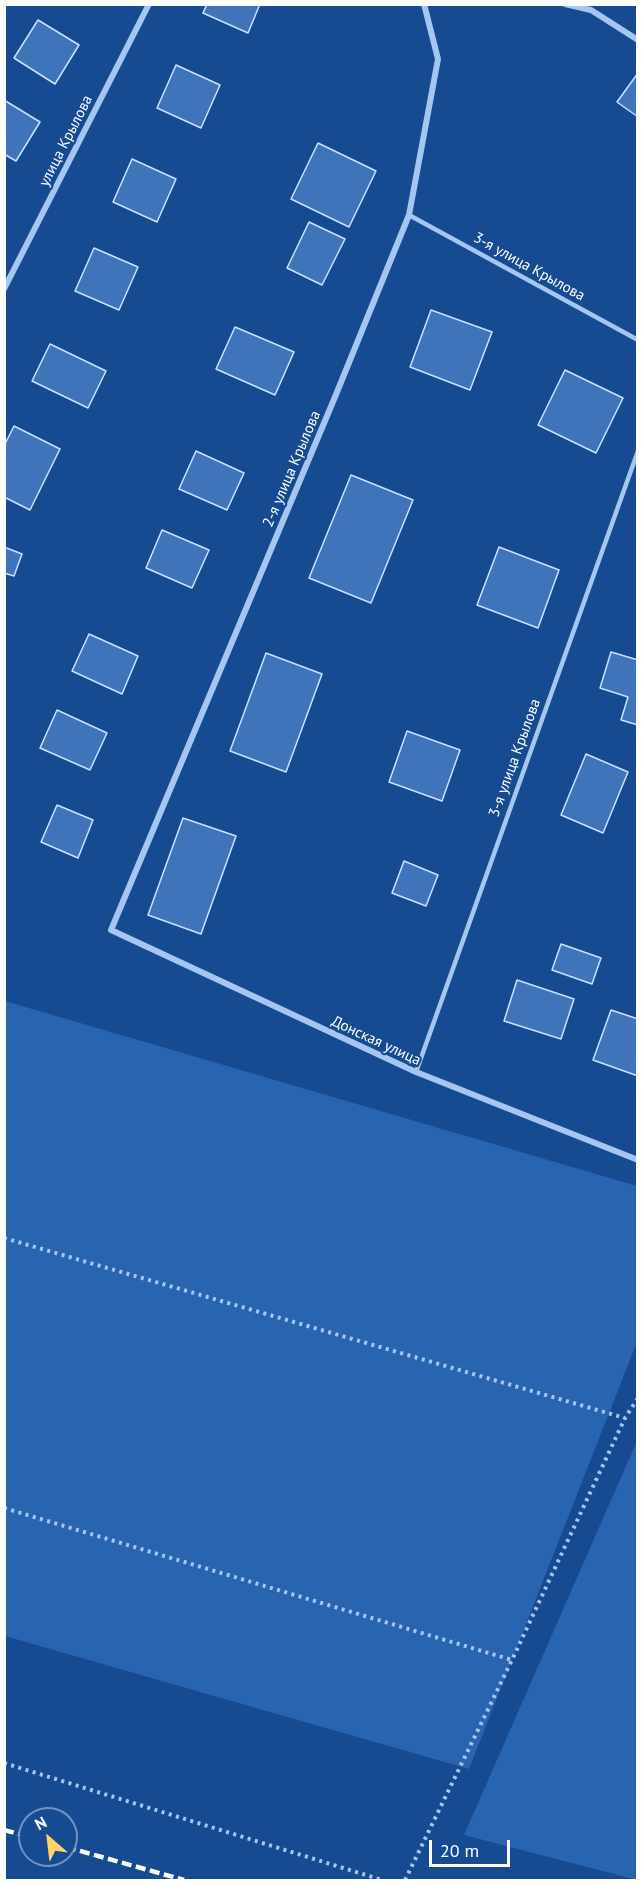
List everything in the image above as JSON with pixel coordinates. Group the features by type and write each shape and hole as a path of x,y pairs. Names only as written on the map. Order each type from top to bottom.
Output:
{"street":[{"name":"улица Крылова","path":"4,289 149,4"},
{"name":"2-я улица Крылова","path":"111,930 331,408 409,215 438,59 424,4"},
{"path":"565,4 591,10 638,40"},
{"name":"Донская улица","path":"111,930 416,1072 638,1160"}],"lane":[{"name":"3-я улица Крылова","path":"409,215 638,340"},
{"name":"3-я улица Крылова","path":"416,1072 638,452"}],"path":[{"path":"4,1238 625,1418"},
{"path":"405,1881 625,1418 638,1398"},
{"path":"4,1508 512,1660"},
{"path":"4,1763 381,1881"}],"shaded area":[{"path":"5,1001 637,1186 637,1342 469,1769 5,1636"},
{"path":"637,1441 638,1880 464,1835"}],"building":[{"path":"207,4 260,4 248,33 203,13"},
{"path":"38,20 79,45 55,84 14,58"},
{"path":"176,65 220,85 201,128 157,108"},
{"path":"638,73 638,117 617,102"},
{"path":"4,100 40,122 16,161 4,154"},
{"path":"318,143 376,171 349,227 291,199"},
{"path":"132,159 176,179 157,222 113,202"},
{"path":"309,222 345,239 322,285 287,268"},
{"path":"94,248 138,267 119,310 75,291"},
{"path":"431,310 492,332 470,390 410,367"},
{"path":"235,327 294,352 275,395 216,369"},
{"path":"50,344 106,371 88,408 32,381"},
{"path":"565,370 623,398 596,453 538,425"},
{"path":"14,426 60,449 30,510 4,497 4,446"},
{"path":"196,451 244,473 227,510 179,489"},
{"path":"351,475 413,500 371,603 309,578"},
{"path":"162,530 209,550 192,588 146,568"},
{"path":"4,547 22,554 14,576 4,573"},
{"path":"499,547 559,570 538,628 477,605"},
{"path":"89,634 138,656 122,694 72,671"},
{"path":"611,652 638,660 638,725 621,720 628,697 600,688"},
{"path":"266,653 322,674 286,772 230,751"},
{"path":"57,710 107,733 90,770 40,748"},
{"path":"407,731 460,750 442,801 389,782"},
{"path":"586,754 628,772 603,833 561,815"},
{"path":"57,805 93,820 78,858 41,842"},
{"path":"183,818 236,836 201,934 148,915"},
{"path":"404,861 438,875 426,906 392,893"},
{"path":"561,944 601,958 592,984 552,970"},
{"path":"517,980 574,999 561,1039 504,1021"},
{"path":"611,1010 638,1019 638,1076 593,1060"}],"railway":[{"path":"4,1830 18,1834"},
{"path":"78,1850 184,1880"}]}
